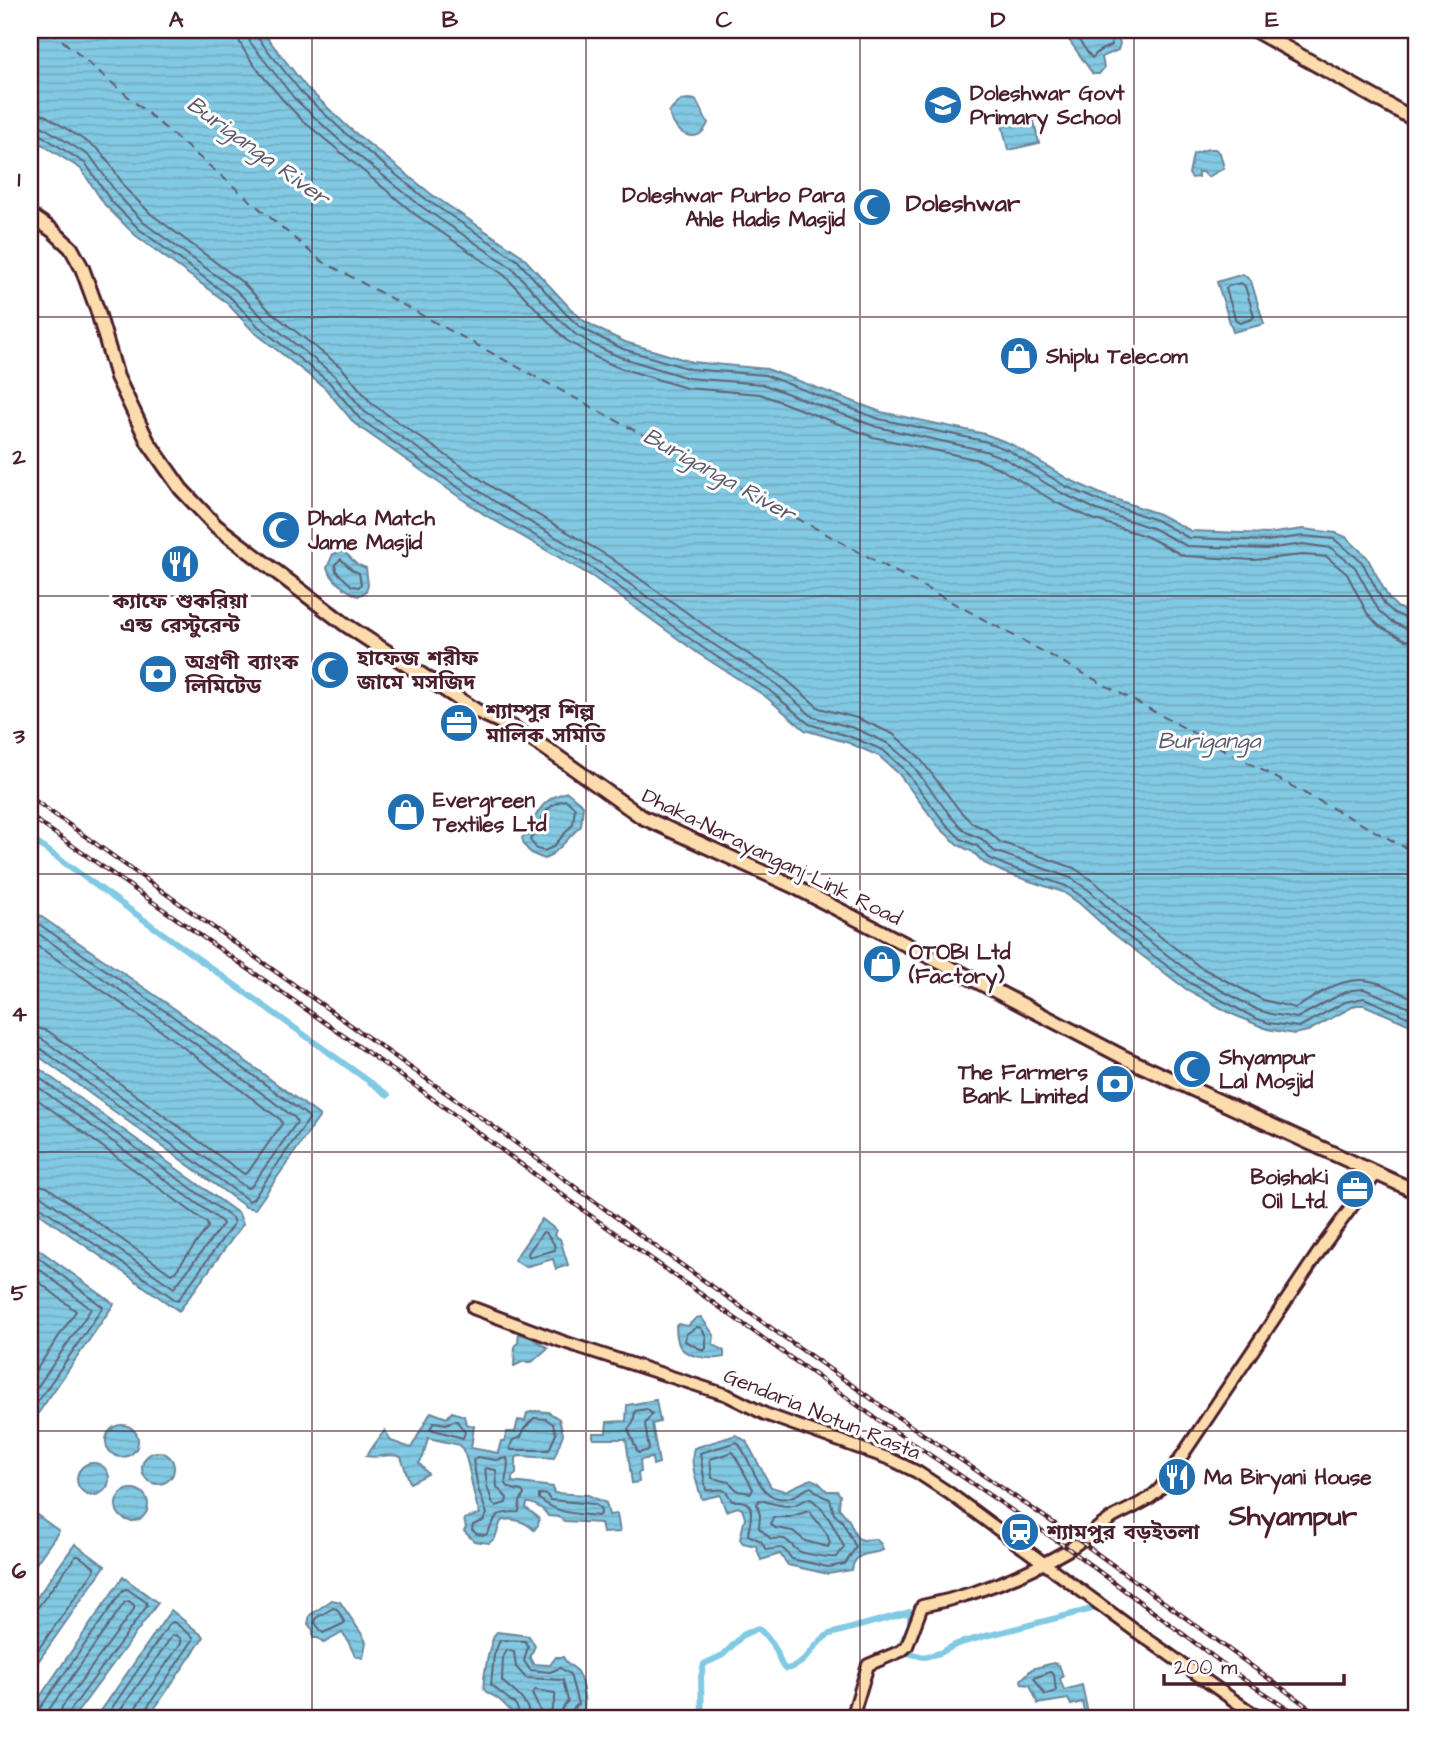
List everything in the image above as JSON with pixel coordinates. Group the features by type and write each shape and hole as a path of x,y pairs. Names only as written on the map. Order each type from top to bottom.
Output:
{"highway":[{"path":"1254,30 1417,121"},
{"name":"Dhaka-Narayanganj Link Road","path":"30,215 52,230 71,248 82,268 97,309 122,389 148,442 181,489 216,526 346,625 477,711 512,727 548,750 642,817 793,886 1125,1058 1417,1192"}],"main road":[{"path":"852,1718 867,1665 904,1649 922,1606 988,1588 1043,1563 1069,1549 1112,1518 1162,1490 1167,1478 1317,1254 1376,1174"},
{"name":"Gendaria Notun Rasta","path":"473,1308 580,1348 727,1395 765,1414 890,1459 935,1483 1259,1718"}],"water":[{"name":"Buriganga","path":"30,30 261,30 306,87 349,128 431,194 521,255 584,321 625,342 692,362 767,369 881,412 985,434 1011,444 1068,479 1103,495 1159,514 1191,531 1267,534 1303,529 1336,533 1346,537 1367,557 1389,599 1397,607 1417,617 1417,1028 1364,1005 1356,1005 1308,1031 1294,1034 1267,1029 1186,989 1063,892 1005,873 984,863 973,852 958,845 940,828 898,773 879,756 849,743 805,730 765,696 699,654 593,577 485,515 355,424 325,388 253,331 226,302 135,235 105,205 81,169 30,137"},
{"path":"1068,30 1115,30 1120,43 1118,50 1102,57 1104,68 1099,74 1093,74 1064,33"},
{"path":"681,100 696,100 708,123 704,131 692,136 686,135 675,126 669,112"},
{"path":"1032,113 1039,143 1008,150 1001,120"},
{"path":"1215,149 1220,153 1224,168 1208,177 1203,172 1198,172 1198,177 1192,178 1189,174 1193,154"},
{"path":"1243,274 1251,281 1264,324 1233,332 1217,282"},
{"path":"344,551 356,564 366,568 366,592 358,596 340,585 327,568 333,554"},
{"path":"567,792 583,805 581,826 550,856 545,859 537,856 527,849 522,838 539,810 557,795"},
{"path":"33,911 175,1009 320,1116 255,1209 246,1207 30,1050 30,915"},
{"path":"30,1062 239,1214 243,1224 179,1311 30,1207"},
{"path":"542,1219 556,1230 554,1235 560,1239 568,1265 556,1269 553,1259 525,1267 514,1260"},
{"path":"30,1243 114,1304 30,1425"},
{"path":"701,1317 714,1335 713,1344 724,1351 724,1357 698,1357 685,1352 681,1347 676,1326 688,1326"},
{"path":"519,1330 548,1348 532,1362 522,1362 514,1366 515,1345 518,1343"},
{"path":"656,1400 660,1422 652,1424 659,1463 653,1465 652,1458 640,1460 639,1482 632,1483 626,1439 593,1439 593,1433 606,1433 607,1422 626,1421 627,1405"},
{"path":"431,1412 447,1418 452,1412 464,1416 466,1424 474,1426 471,1448 498,1453 501,1441 505,1441 506,1432 515,1432 518,1420 525,1421 527,1413 548,1412 559,1419 563,1434 554,1458 516,1458 516,1474 512,1477 512,1482 553,1487 554,1493 588,1495 606,1503 609,1515 617,1514 620,1532 603,1533 601,1523 564,1521 559,1517 548,1516 539,1507 527,1503 526,1508 539,1518 534,1530 519,1521 505,1520 501,1521 495,1538 489,1543 474,1541 464,1531 464,1519 480,1514 464,1451 460,1445 428,1438 419,1463 428,1474 410,1483 401,1457 366,1456 385,1430 391,1441 411,1448"},
{"path":"122,1425 133,1430 138,1441 133,1452 122,1457 111,1452 106,1441 111,1430"},
{"path":"736,1435 746,1441 771,1487 785,1491 811,1479 827,1491 837,1491 840,1495 839,1508 849,1520 857,1538 876,1539 883,1550 859,1557 852,1570 828,1574 788,1565 780,1554 761,1560 756,1546 743,1543 740,1539 745,1518 742,1509 738,1507 726,1511 720,1495 702,1499 694,1473 694,1448"},
{"path":"158,1452 169,1457 174,1468 169,1479 158,1484 147,1479 142,1468 147,1457"},
{"path":"93,1463 104,1468 109,1479 104,1490 93,1495 82,1490 77,1479 82,1468"},
{"path":"132,1489 143,1494 148,1505 143,1516 132,1521 121,1516 116,1505 121,1494"},
{"path":"30,1510 59,1531 30,1572"},
{"path":"75,1544 105,1566 30,1673 30,1607"},
{"path":"123,1577 158,1603 73,1718 30,1718 30,1711"},
{"path":"332,1600 340,1602 363,1636 366,1642 363,1658 355,1656 342,1633 324,1643 313,1638 313,1630 308,1624 310,1615"},
{"path":"171,1610 204,1637 148,1718 96,1718"},
{"path":"497,1632 529,1636 535,1646 530,1657 533,1664 550,1665 556,1657 563,1657 580,1678 584,1697 583,1712 567,1718 516,1718 503,1703 487,1692 484,1689 485,1670"},
{"path":"1053,1663 1059,1665 1064,1690 1082,1685 1089,1718 1074,1718 1073,1714 1084,1711 1082,1702 1071,1705 1068,1699 1038,1704 1030,1685 1022,1684 1021,1680 1032,1669"}],"waterway":[{"path":"30,838 388,1095"},
{"path":"702,1718 701,1677 704,1664 723,1655 743,1635 758,1628 774,1646 785,1669 799,1664 830,1634 910,1612 910,1625 901,1644 908,1653 924,1657 940,1653 957,1644 1092,1609"}],"ferry route":[{"path":"50,30 320,260 1417,854"}],"railway":[{"path":"30,797 501,1132 648,1241 883,1407 1080,1541 1323,1718"},
{"path":"30,816 414,1085 587,1213 874,1417 1069,1549 1246,1681 1303,1718"}],"place":[{"name":"Doleshwar Govt Primary School","path":"943,105"},
{"name":"Doleshwar Purbo Para Ahle Hadis Masjid","path":"872,207"},
{"name":"Shiplu Telecom","path":"1019,356"},
{"name":"Dhaka Match Jame Masjid","path":"281,530"},
{"name":"ক্যাফে শুকরিয়া এন্ড রেস্টুরেন্ট","path":"180,564"},
{"name":"হাফেজ শরীফ জামে মসজিদ","path":"330,670"},
{"name":"অগ্রণী ব্যাংক লিমিটেড","path":"158,674"},
{"name":"শ্যাম্পুর শিল্প মালিক সমিতি","path":"459,723"},
{"name":"Evergreen Textiles Ltd","path":"406,812"},
{"name":"OTOBI Ltd (Factory)","path":"882,964"},
{"name":"Shyampur Lal Mosjid","path":"1192,1069"},
{"name":"The Farmers Bank Limited","path":"1115,1084"},
{"name":"Boishaki Oil Ltd.","path":"1355,1189"},
{"name":"Ma Biryani House","path":"1177,1477"},
{"name":"শ্যামপুর বড়ইতলা","path":"1020,1532"}],"district":[{"name":"Doleshwar","path":"963,204"},
{"name":"Shyampur","path":"1293,1516"}],"water label":[{"name":"Buriganga River","path":"258,151"},
{"name":"Buriganga River","path":"719,475"}]}
